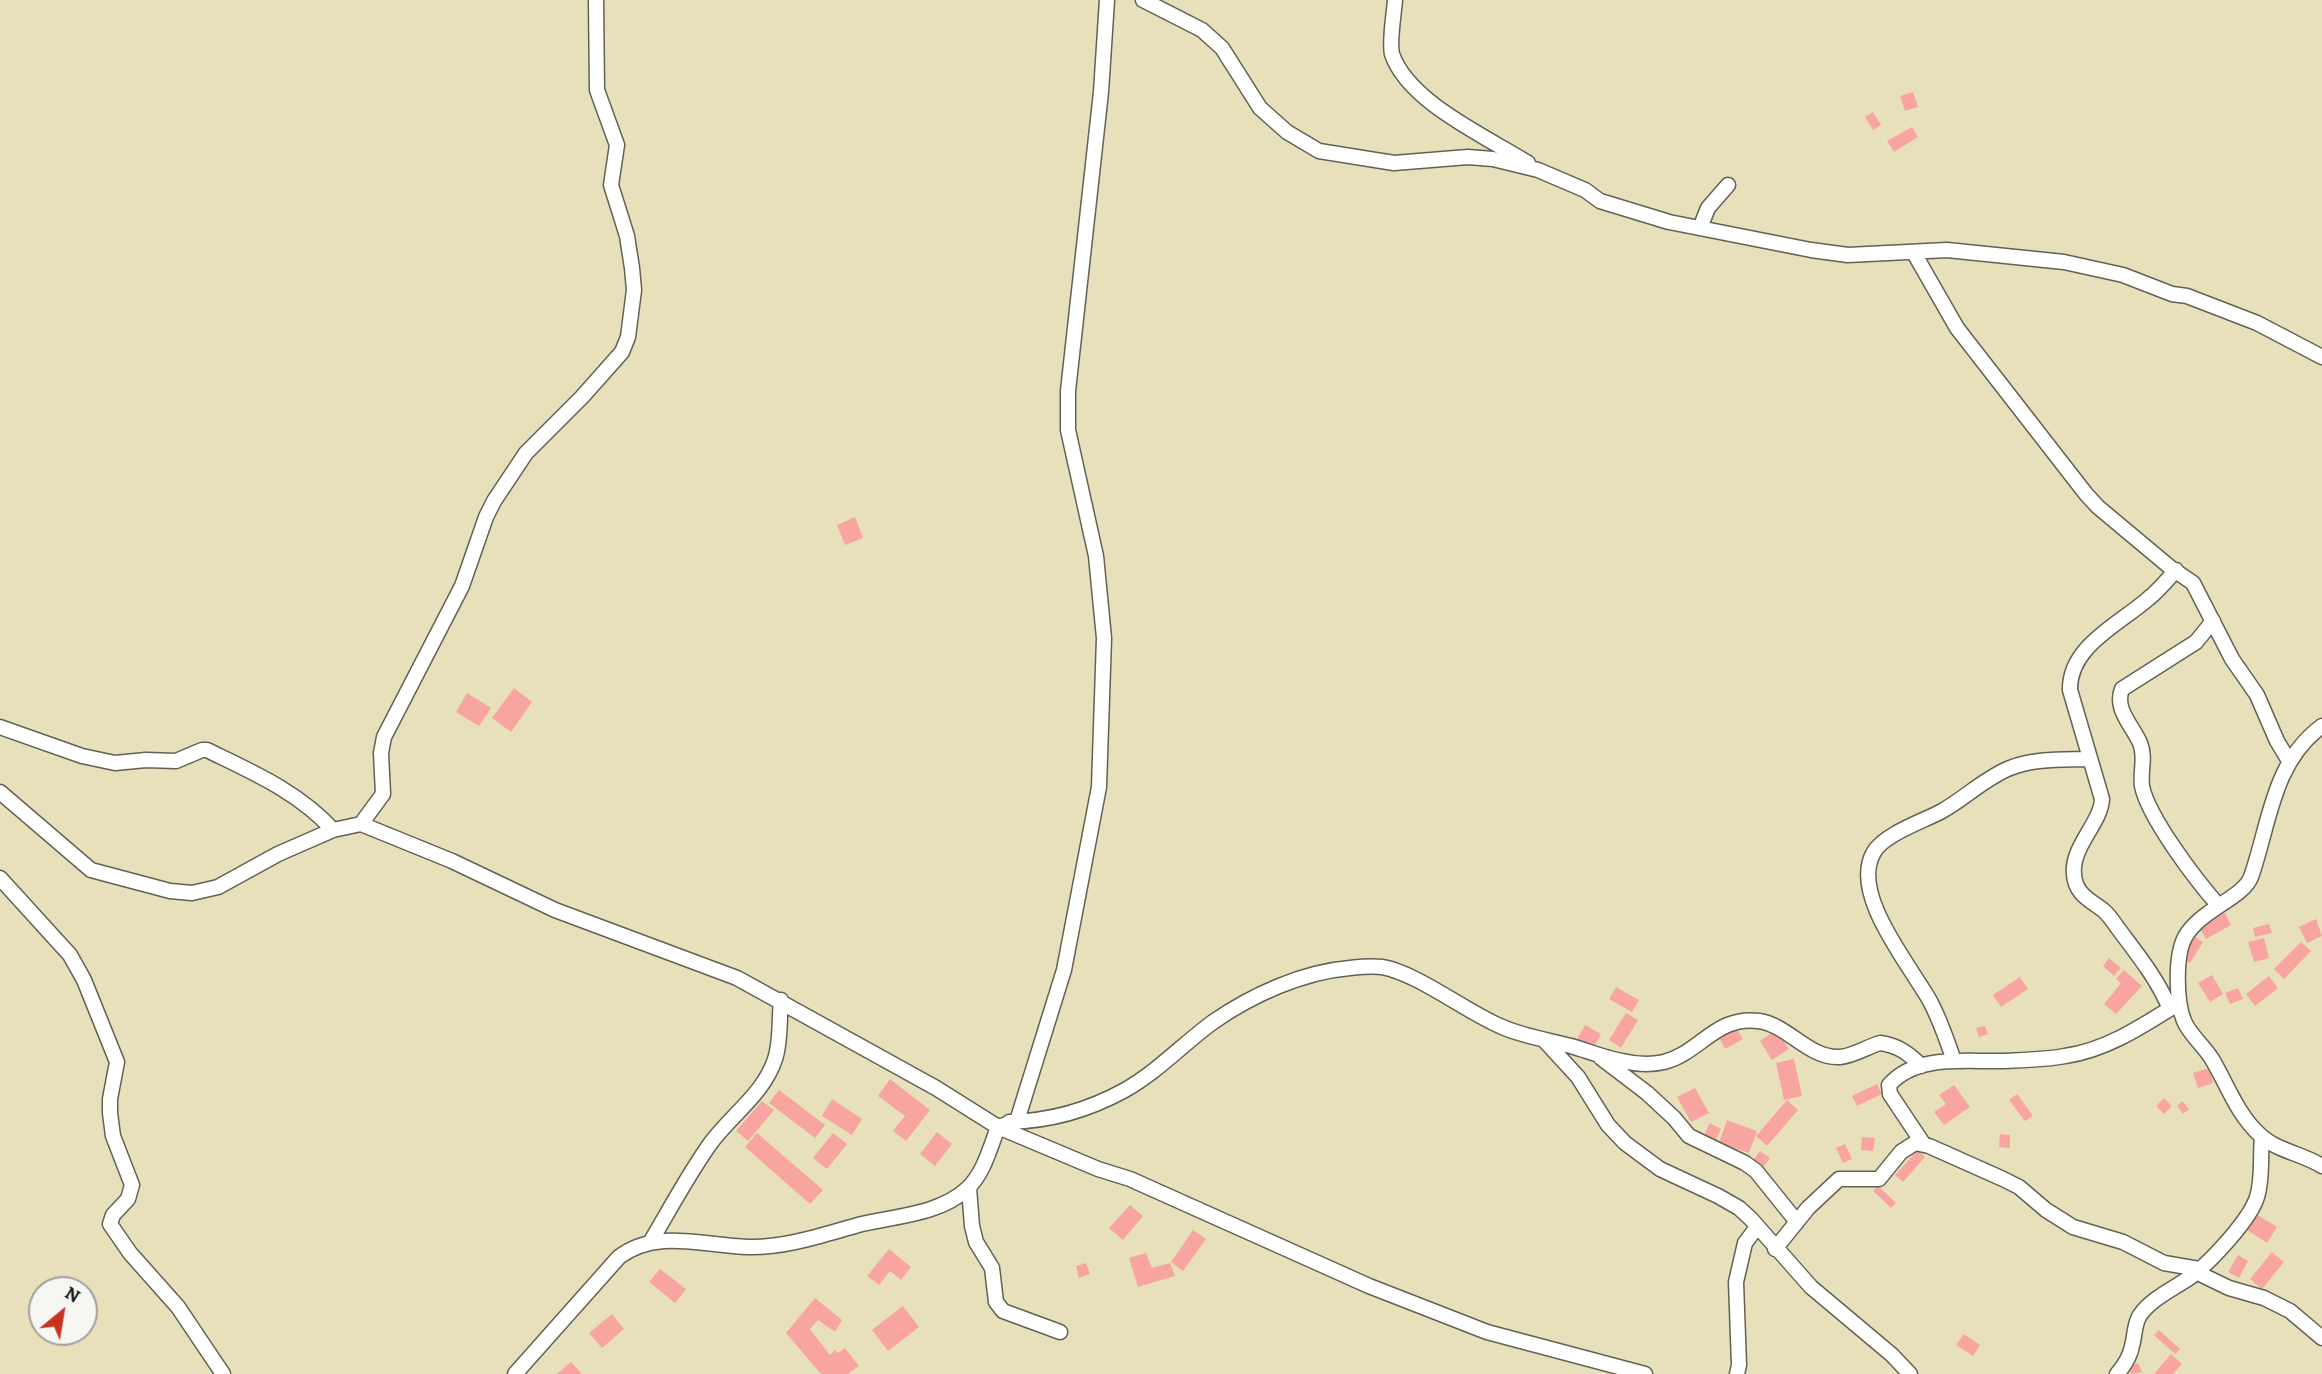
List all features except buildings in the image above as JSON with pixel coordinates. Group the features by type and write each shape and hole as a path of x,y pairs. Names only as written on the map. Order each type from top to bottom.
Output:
{"street":[{"path":"361,824 383,794 384,737 462,586 494,501 526,453 622,352 628,337 634,290 632,268 627,236 611,185 617,145 597,90 596,0"},
{"path":"1017,1121 1064,970 1099,787 1104,638 1096,556 1068,430 1069,391 1101,92 1107,0"},
{"path":"1143,0 1202,30 1222,48 1260,108 1287,132 1319,151 1394,163 1468,157 1493,159 1538,170"},
{"path":"1395,0 1391,51 1405,79 1432,103 1538,170 1585,190 1600,201 1700,229 1848,256 1947,250 2064,262 2123,275 2257,323 2322,357"},
{"path":"1700,229 1708,208 1728,185"},
{"path":"1914,253 1957,328 2085,494 2193,583 2232,659 2257,695 2289,761"},
{"path":"2176,570 2150,597 2082,654 2070,677 2070,690 2102,805 2075,862 2073,874 2082,894 2111,918 2175,1005 2185,1024 2211,1057 2243,1117 2262,1137 2322,1166"},
{"path":"2213,621 2196,642 2122,689 2118,698 2140,743 2143,754 2142,785 2154,811 2198,883 2218,905"},
{"path":"2175,1005 2179,951 2190,929 2247,885 2269,810 2289,761 2322,726"},
{"path":"0,727 82,756 115,763 176,761 207,750 283,787 322,817 333,830"},
{"path":"1954,1060 1930,1001 1871,900 1868,873 1874,850 1886,840 1944,810 2008,769 2039,761 2090,759"},
{"path":"0,792 90,870 170,891 192,893 219,887 278,854 333,830 361,824 452,861 555,910 737,978 936,1088 994,1125 1098,1169 1130,1179 1369,1286 1487,1332 1645,1374"},
{"path":"0,878 70,955 84,980 117,1062 110,1113 113,1136 132,1185 128,1199 113,1215 110,1224 130,1253 178,1307 223,1374"},
{"path":"994,1125 1065,1115 1125,1090 1215,1021 1247,1003 1281,985 1316,974 1349,968 1381,967 1408,976 1501,1027 1634,1063 1665,1062 1722,1026 1734,1022 1760,1021 1784,1030 1804,1044 1830,1056 1842,1057 1880,1043 1910,1054 1921,1066"},
{"path":"651,1241 712,1141 758,1089 769,1072 776,1058 781,1000"},
{"path":"1924,1145 1888,1089 1892,1081 1921,1066 1954,1060 2000,1061 2065,1056 2112,1043 2175,1005"},
{"path":"1543,1039 1578,1077 1608,1125 1625,1143 1660,1169 1718,1195 1739,1208 1811,1287 1892,1355 1910,1374"},
{"path":"1594,1053 1647,1093 1689,1136 1756,1171 1797,1222"},
{"path":"516,1374 619,1257 631,1248 651,1241 773,1247 914,1214 959,1196 969,1188 983,1168 994,1125"},
{"path":"2117,1374 2132,1350 2139,1316 2147,1307 2198,1271 2243,1220 2257,1198 2262,1137"},
{"path":"1775,1249 1824,1192 1839,1179 1879,1179 1907,1146 1914,1143 1950,1154 2019,1187 2046,1210 2073,1227 2123,1242 2164,1263 2198,1271 2229,1288 2264,1298 2290,1311 2322,1338"},
{"path":"969,1188 972,1226 976,1242 992,1268 996,1302 1003,1311 1060,1332"},
{"path":"1737,1374 1736,1282 1745,1243 1757,1227"}]}
